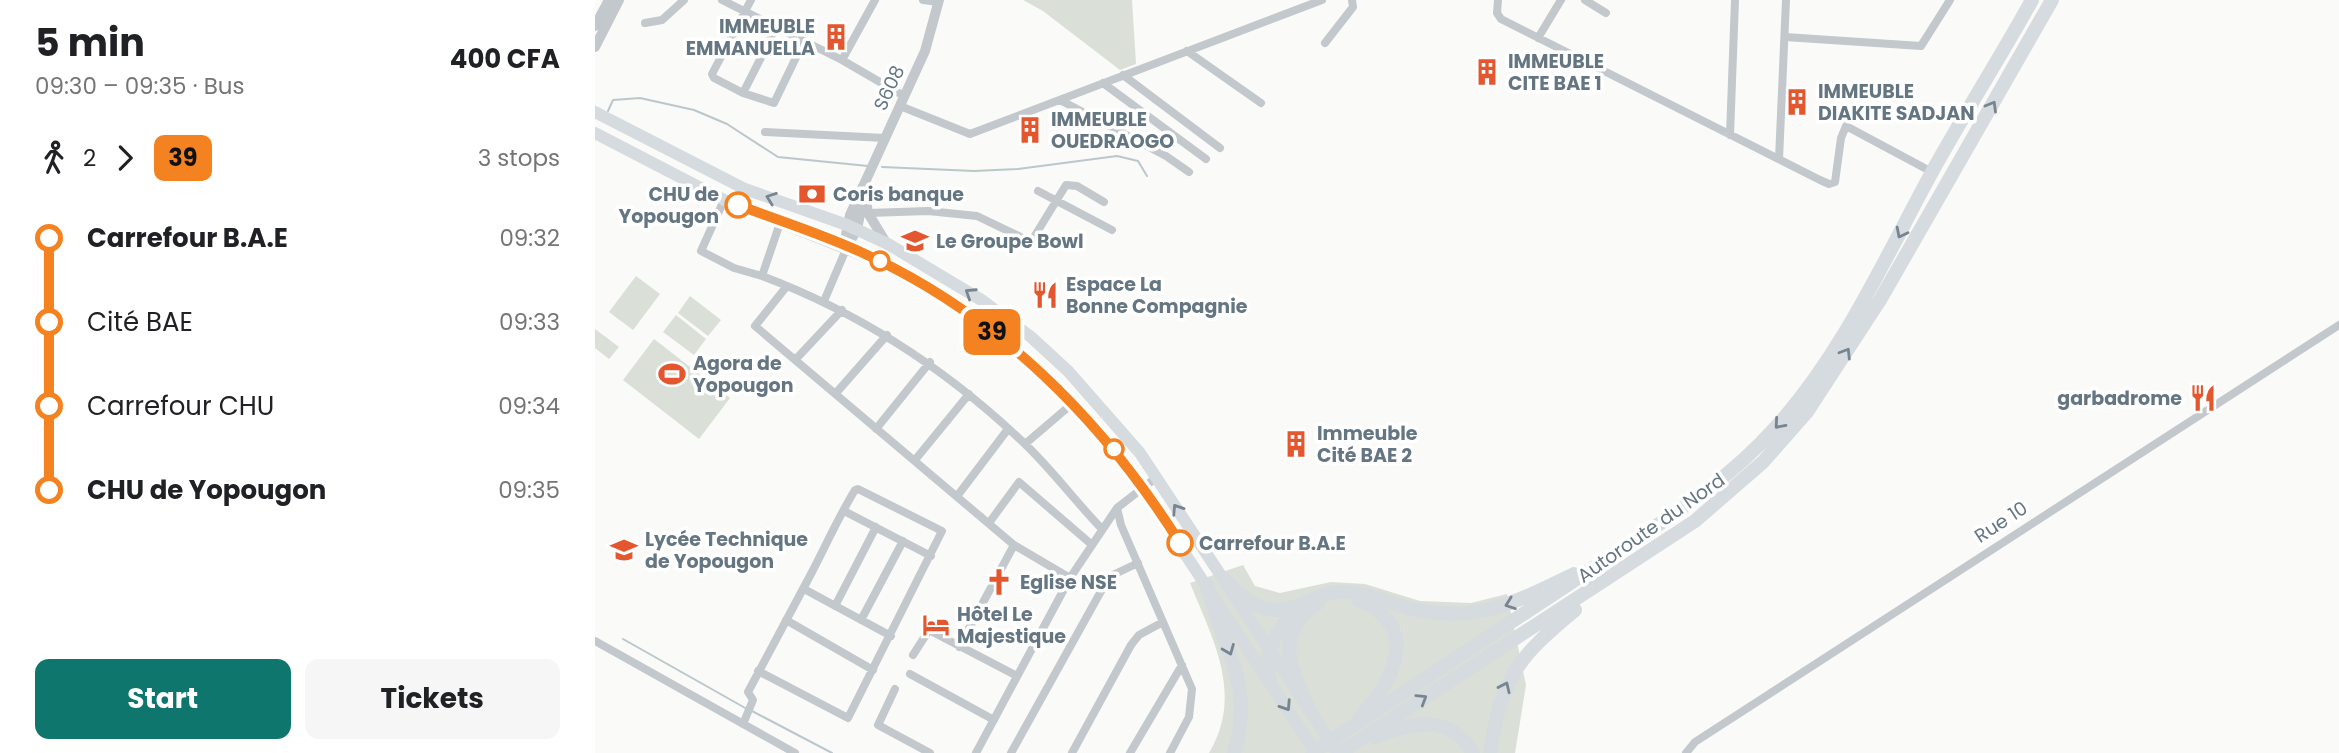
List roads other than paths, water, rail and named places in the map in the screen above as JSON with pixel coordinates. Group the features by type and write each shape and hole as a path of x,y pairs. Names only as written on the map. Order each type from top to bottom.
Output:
{"highway":[{"path":"2008,43 2023,0"},
{"name":"Autoroute du Nord","path":"1314,753 1421,684 1713,486 1777,427 1817,374 1870,290 1932,172 2032,0"},
{"name":"Autoroute du Nord","path":"1341,752 1621,571 1695,521 1748,478 1807,411 1880,300 2052,0"},
{"path":"1224,579 1258,608 1276,611 1338,592 1357,593 1422,612 1486,611 1511,605 1616,553"},
{"path":"1490,753 1500,699 1514,670 1541,638 1621,571"},
{"path":"1207,585 1239,675 1242,716 1234,753"},
{"path":"1313,715 1289,663 1290,636 1298,621 1319,602 1346,597 1367,603 1389,623 1395,639 1396,661 1379,694 1347,730"},
{"path":"1270,682 1269,649 1281,626 1301,605"},
{"path":"1341,752 1402,727 1430,723 1455,732 1473,753"}],"main road":[{"path":"601,116 745,189 852,227 888,244 983,301 1031,337 1068,371 1119,428 1157,477 1313,715 1341,752"},
{"path":"598,135 724,200 848,247 921,284 1014,348 1107,439 1207,585 1314,753"},
{"path":"664,171 674,154"}],"street":[{"path":"595,26 609,0"},
{"path":"595,47 619,0"},
{"path":"645,23 662,20 684,0"},
{"path":"722,0 842,60 902,101 967,135 1322,0"},
{"path":"751,0 712,76 743,93 775,103 804,41"},
{"path":"842,60 875,0"},
{"path":"923,0 939,1"},
{"path":"1325,43 1353,7 1352,0"},
{"path":"1498,0 1498,17 1829,184 1835,182 1841,138 1846,126 1932,172"},
{"path":"1538,38 1560,0"},
{"path":"1585,0 1606,13"},
{"path":"1730,135 1735,0"},
{"path":"1779,159 1786,0"},
{"path":"1785,37 1921,46 1950,0"},
{"name":"S608","path":"848,247 864,189 925,51 939,1"},
{"path":"743,93 776,28"},
{"path":"1187,51 1261,103"},
{"path":"1123,75 1220,148"},
{"path":"1103,83 1206,159"},
{"path":"1060,100 1166,156 1188,172"},
{"path":"765,132 885,138"},
{"path":"868,213 928,211 977,216 1031,242 1070,184 1104,202"},
{"path":"864,189 868,213 888,244"},
{"path":"1038,191 1112,230"},
{"path":"724,200 701,251 734,268 762,276 824,301 930,362 1025,444 1101,528"},
{"path":"762,276 781,220"},
{"path":"824,301 848,247"},
{"path":"787,286 754,324 1014,545 1070,578"},
{"path":"796,359 842,310"},
{"name":"Rue 10","path":"1686,753 1695,742 1883,618 2339,325"},
{"path":"836,393 887,335"},
{"path":"876,429 930,362"},
{"path":"915,460 969,394"},
{"path":"1025,444 1073,403"},
{"path":"1107,439 1119,428"},
{"path":"958,495 1008,429"},
{"path":"976,753 1070,578 1101,528 1117,508 1157,477"},
{"path":"989,523 1019,482 1091,544"},
{"path":"743,724 753,698 747,693 758,671 804,589 844,511 858,489 941,530 891,636 846,719 758,671"},
{"path":"1117,508 1192,690 1192,702 1184,729 1170,753"},
{"path":"844,511 931,556"},
{"path":"835,606 876,527"},
{"path":"861,620 903,541"},
{"path":"959,647 1014,545"},
{"path":"1011,753 1105,584 1115,574 1138,563"},
{"path":"804,589 891,636"},
{"path":"786,620 873,670"},
{"path":"1072,753 1131,645 1139,635 1163,622"},
{"path":"913,655 929,630 1017,676"},
{"path":"595,641 795,753"},
{"path":"1130,753 1182,665"},
{"path":"910,674 994,720"},
{"path":"895,689 878,725 930,753"}],"waterway":[{"path":"608,111 613,100 640,98 694,110 727,124 778,157 868,166"},
{"path":"882,167 974,171 1018,169 1117,156 1138,161 1147,176"},
{"path":"623,639 747,709"},
{"path":"752,711 832,753"}],"place":[{"name":"IMMEUBLE EMMANUELLA","path":"836,37"},
{"name":"IMMEUBLE CITE BAE 1","path":"1487,72"},
{"name":"IMMEUBLE DIAKITE SADJAN","path":"1797,102"},
{"name":"IMMEUBLE OUEDRAOGO","path":"1030,130"},
{"name":"Coris banque","path":"812,194"},
{"name":"CHU de Yopougon","path":"738,205"},
{"name":"Le Groupe Bowl","path":"915,241"},
{"name":"Espace La Bonne Compagnie","path":"1045,295"},
{"name":"Agora de Yopougon","path":"672,374"},
{"name":"garbadrome","path":"2203,398"},
{"name":"Immeuble Cité BAE 2","path":"1296,444"},
{"name":"Carrefour B.A.E","path":"1180,543"},
{"name":"Lycée Technique de Yopougon","path":"624,550"},
{"name":"Eglise NSE","path":"999,582"},
{"name":"Hôtel Le Majestique","path":"936,625"}]}
